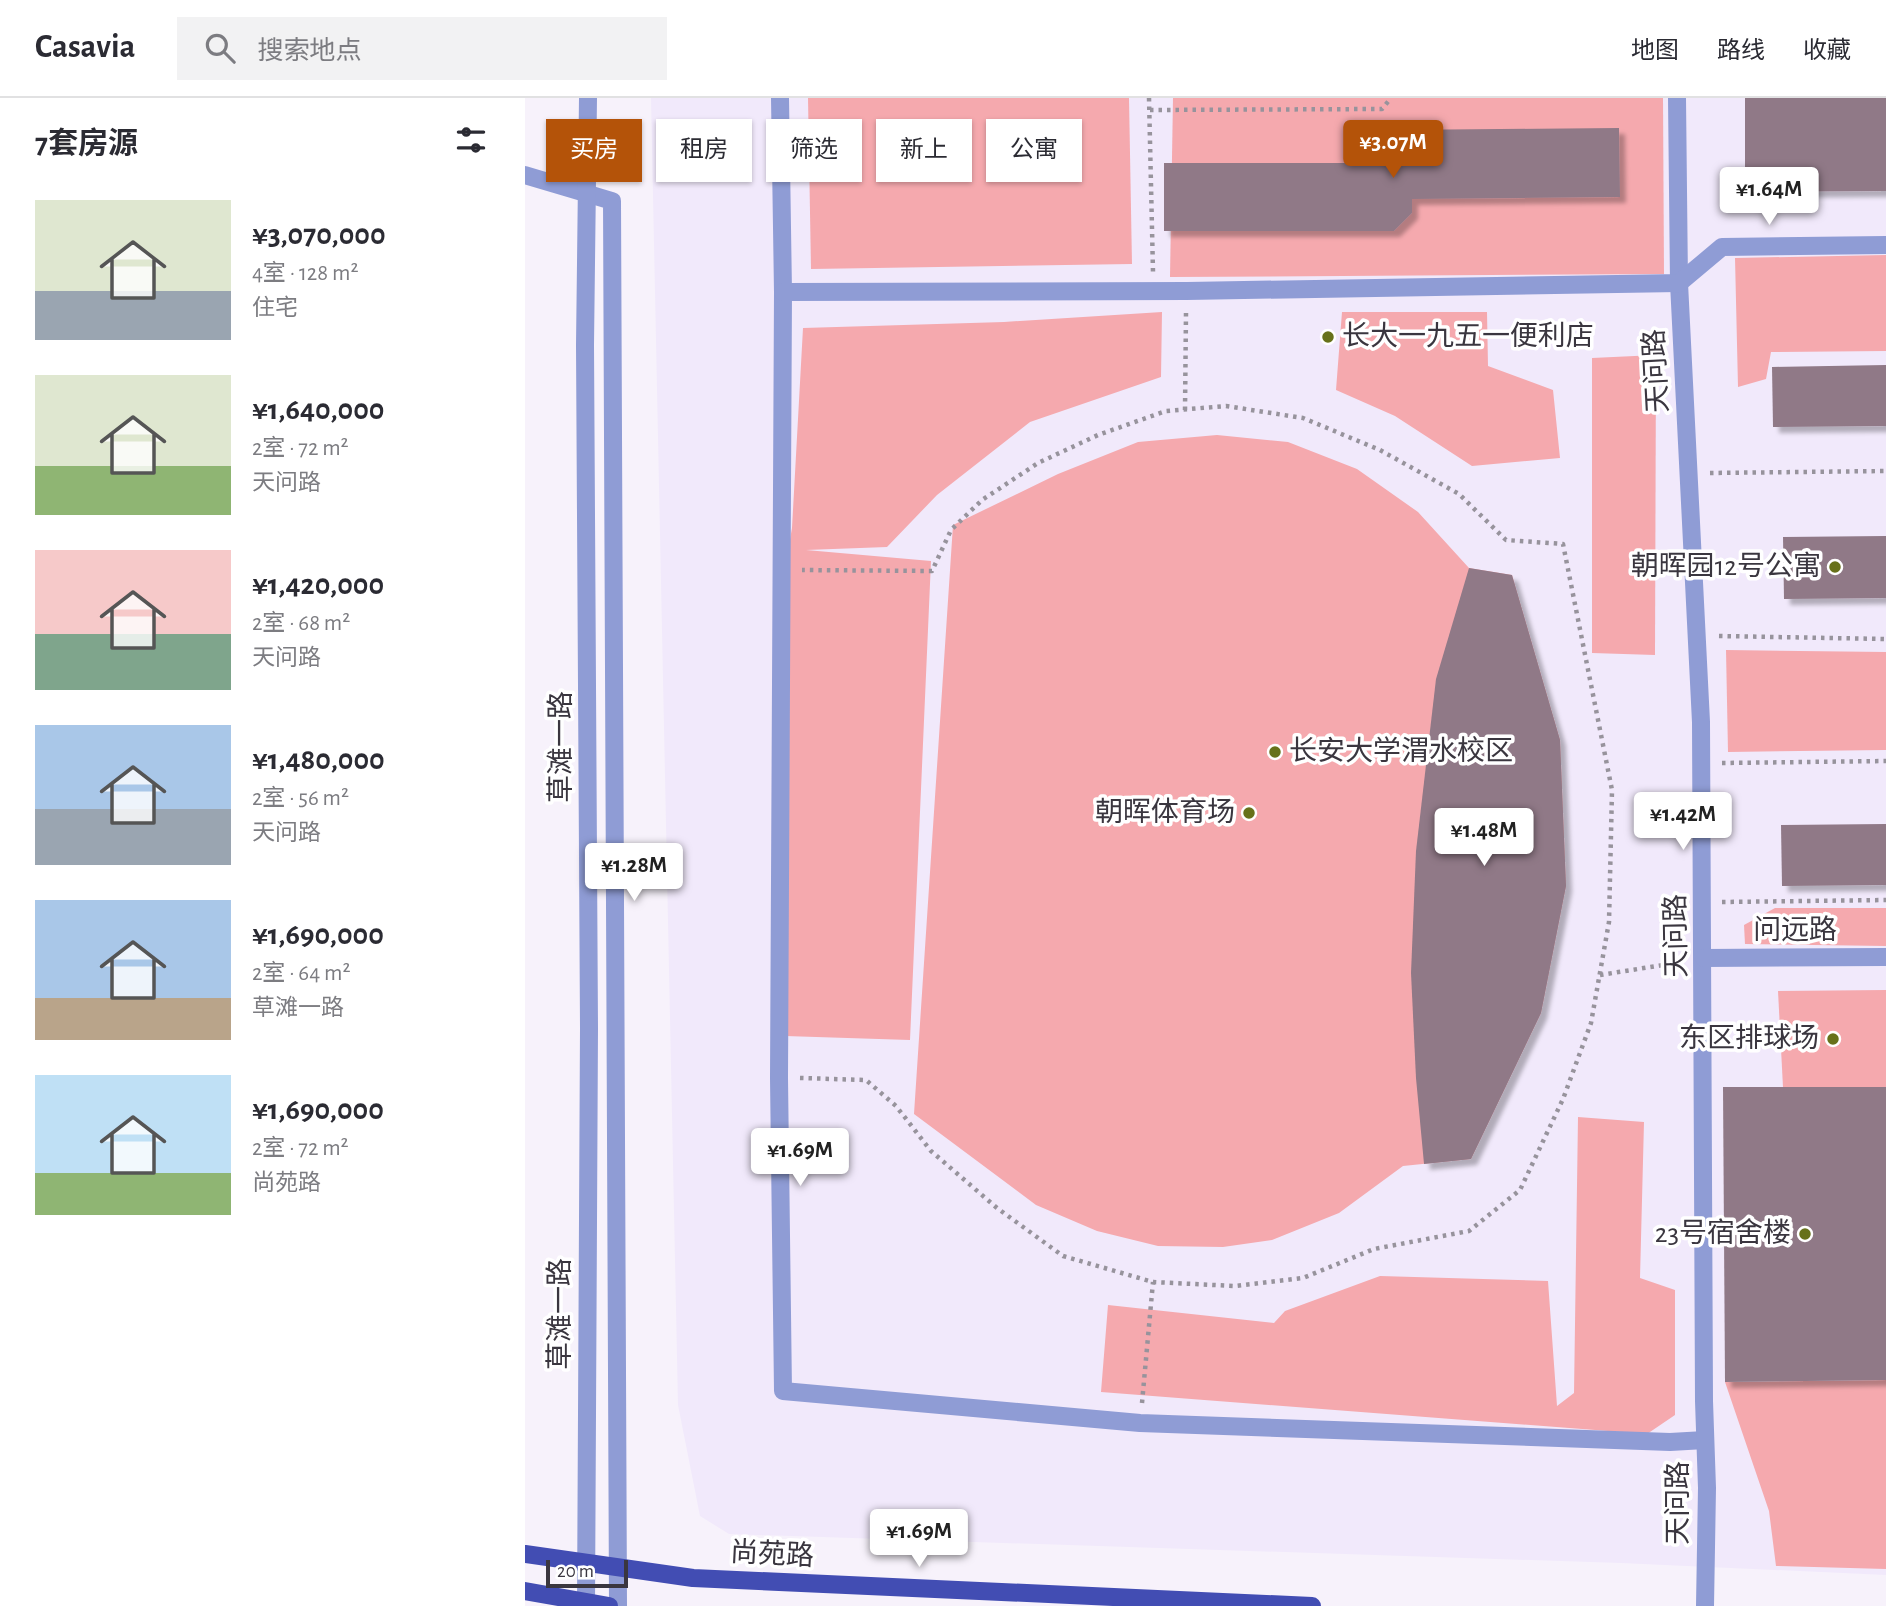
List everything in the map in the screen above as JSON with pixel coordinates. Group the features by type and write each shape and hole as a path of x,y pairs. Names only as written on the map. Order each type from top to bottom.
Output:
{"main road":[{"name":"尚苑路","path":"525,1554 693,1578 1312,1606"},
{"path":"525,1591 609,1606"}],"street":[{"name":"草滩一路","path":"586,1603 589,1041 585,345 588,98"},
{"path":"780,98 783,292 779,1078 783,1391 1140,1423 1670,1443 1705,1440"},
{"name":"天问路","path":"1677,98 1679,283 1702,763 1707,1488 1705,1606"},
{"path":"525,175 587,194"},
{"name":"草滩一路","path":"587,194 612,201 618,1606"},
{"path":"783,292 1187,291 1679,283 1722,247 1886,245"},
{"name":"问远路","path":"1704,958 1886,957"}],"path":[{"path":"1149,98 1154,290"},
{"path":"1150,110 1382,109 1391,98"},
{"path":"1185,410 1187,291"},
{"path":"779,1078 866,1080 896,1106 931,1150 997,1208 1063,1256 1153,1282 1235,1286 1303,1278 1374,1249 1469,1231 1520,1190 1563,1099 1591,1023 1609,922 1612,790 1563,544 1506,540 1459,494 1380,450 1303,418 1226,406 1166,411 1098,435 1038,463 982,500 951,530 932,571 780,569"},
{"path":"1688,473 1886,471"},
{"path":"1697,635 1886,639"},
{"path":"1702,763 1886,761"},
{"path":"1703,903 1886,900"},
{"path":"1600,975 1704,958"},
{"path":"1140,1423 1153,1282"}],"shaded area":[{"name":"长安大学渭水校区","path":"651,98 1886,98 1886,1575 1621,1563 729,1534 700,1516 678,1405"},
{"path":"808,98 1129,98 1132,264 811,269 809,182 862,182 862,119 808,119"},
{"path":"1173,98 1663,98 1664,274 1170,277"},
{"path":"1886,255 1886,351 1771,352 1766,379 1738,387 1735,258"},
{"path":"1162,312 1161,377 1030,422 937,495 887,547 806,550 931,561 910,1040 785,1036 788,551 792,528 803,328 1004,322"},
{"path":"1342,312 1487,312 1488,366 1553,390 1560,458 1472,466 1395,416 1336,390"},
{"path":"1656,355 1655,655 1592,653 1592,358"},
{"name":"朝晖体育场","path":"1217,435 1288,442 1357,469 1418,512 1469,568 1512,575 1560,740 1566,886 1541,1013 1471,1159 1403,1166 1339,1213 1272,1240 1223,1247 1158,1246 1097,1231 1036,1205 914,1114 953,525 1058,474 1138,442"},
{"path":"1726,650 1886,652 1886,750 1728,752"},
{"path":"1775,908 1886,908 1886,946 1745,944 1744,925"},
{"name":"东区排球场","path":"1886,990 1886,1087 1783,1087 1778,991"},
{"path":"1578,1117 1644,1122 1640,1278 1675,1290 1675,1415 1647,1434 1101,1392 1108,1305 1274,1323 1285,1311 1380,1276 1548,1281 1557,1406 1574,1393"},
{"path":"1886,1380 1886,1569 1776,1566 1769,1511 1725,1382"}],"building":[{"path":"1745,98 1886,98 1886,191 1745,192"},
{"path":"1619,128 1620,197 1412,199 1412,213 1394,231 1164,231 1164,163 1375,163 1375,149 1392,130"},
{"path":"1886,365 1886,426 1773,427 1772,367"},
{"name":"朝晖园12号公寓","path":"1886,536 1886,598 1784,599 1783,537"},
{"path":"1469,568 1512,575 1560,740 1566,886 1541,1013 1471,1159 1424,1164 1416,1078 1411,973 1416,851 1436,679"},
{"path":"1886,824 1886,885 1782,886 1781,825"},
{"name":"23号宿舍楼","path":"1723,1087 1886,1087 1886,1380 1725,1382"}],"place":[{"name":"长大一九五一便利店","path":"1328,337"},
{"name":"朝晖园12号公寓","path":"1835,567"},
{"name":"长安大学渭水校区","path":"1275,752"},
{"name":"朝晖体育场","path":"1249,813"},
{"name":"东区排球场","path":"1833,1039"},
{"name":"23号宿舍楼","path":"1805,1234"}]}
